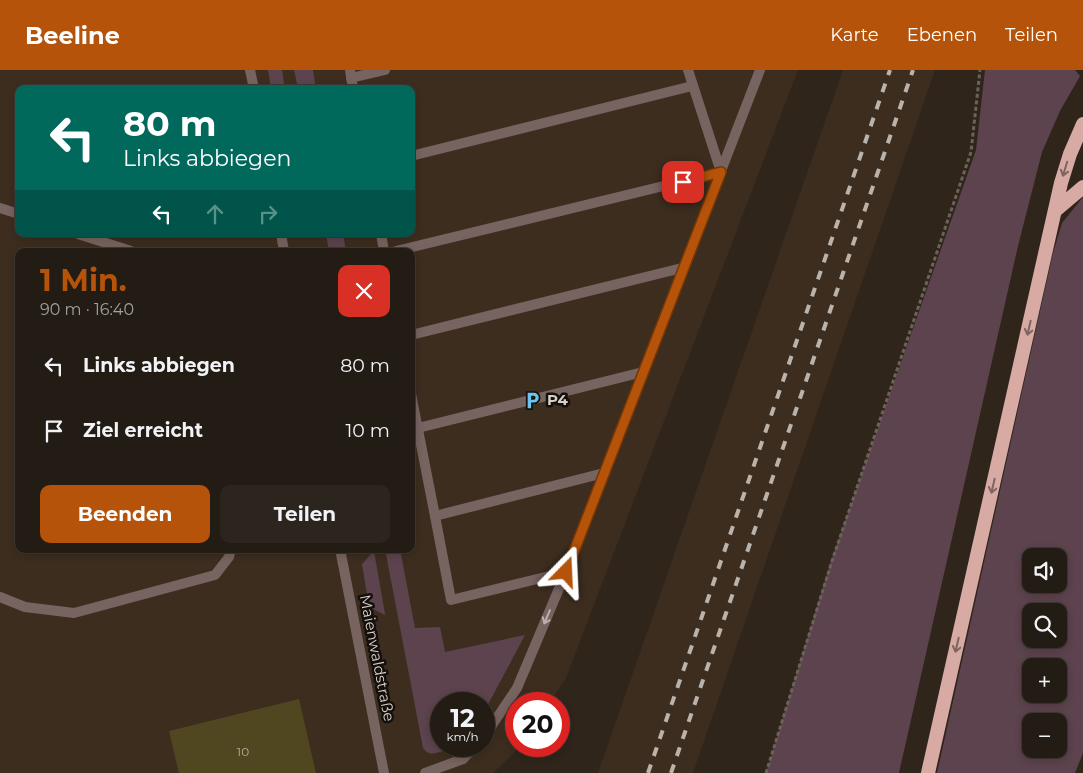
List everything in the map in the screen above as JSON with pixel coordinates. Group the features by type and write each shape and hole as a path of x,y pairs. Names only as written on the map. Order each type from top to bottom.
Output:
{"highway":[{"path":"928,773 1061,183 1070,154 1083,124"},
{"path":"1056,210 1083,187"}],"street":[{"path":"250,70 253,85"},
{"path":"352,79 384,70"},
{"path":"688,70 721,172"},
{"path":"495,721 517,688 566,572 760,70"},
{"path":"415,155 692,86"},
{"path":"408,248 721,172"},
{"path":"0,208 15,213"},
{"path":"87,237 122,248"},
{"path":"415,334 682,268"},
{"path":"418,428 643,372"},
{"path":"415,413 451,600 566,572"},
{"path":"435,516 604,473"},
{"path":"0,597 26,607 74,613 215,575 230,553"},
{"name":"Maienwaldstraße","path":"341,553 384,773"},
{"path":"425,773 465,757"}],"path":[{"path":"766,773 832,561 971,152 980,70"}],"shaded area":[{"path":"0,70 798,70 566,678 557,692 505,692 505,757 510,757 493,773 0,773"},
{"path":"268,70 282,70 284,85 270,85"},
{"path":"294,70 313,70 315,85 297,85"},
{"path":"843,70 935,70 693,773 598,773"},
{"path":"985,70 1075,70 1080,76 1060,111 1042,152 1018,246 899,773 766,773 831,561 976,150"},
{"path":"1083,197 1083,753 1075,773 937,773 1053,253 1062,223"},
{"path":"327,237 344,237 345,248 328,248"},
{"path":"374,553 385,615 369,607 362,564"},
{"path":"386,553 401,553 415,628 440,627 445,652 525,635 495,692 430,692 430,753 423,748"}],"building":[{"path":"299,699 316,773 179,773 169,731"}],"railway":[{"path":"648,773 890,70"},
{"path":"671,773 913,70"}],"place":[{"name":"P4","path":"533,400"}],"route":[{"path":"566,572 682,268 721,172 683,182"}]}
